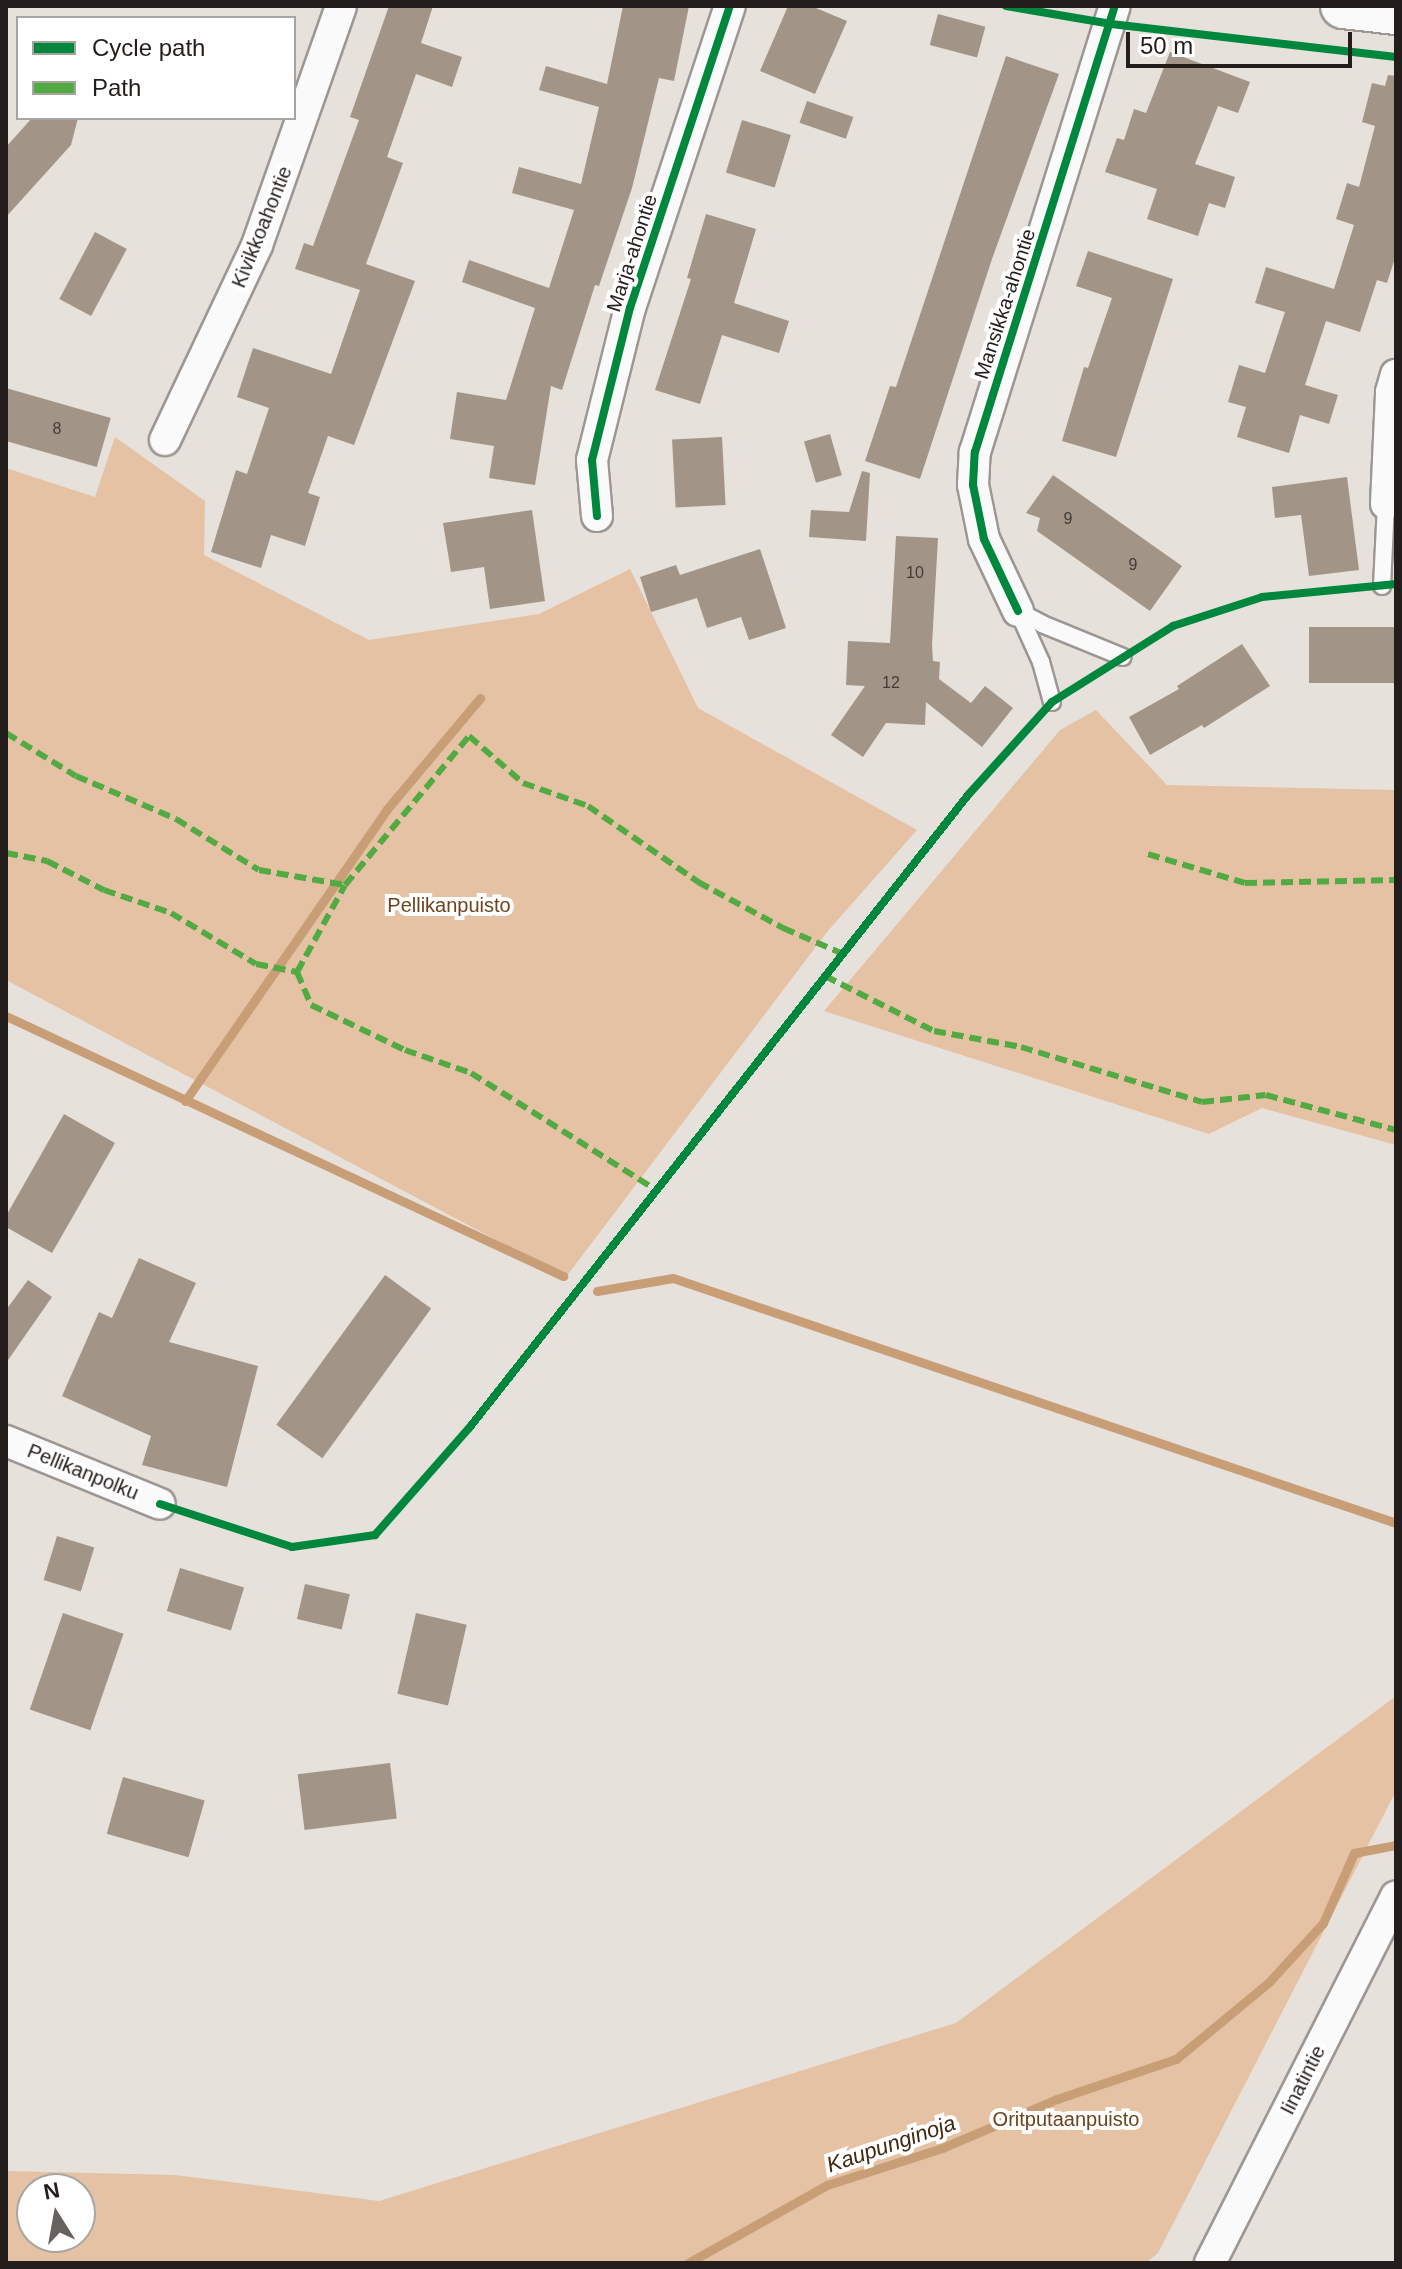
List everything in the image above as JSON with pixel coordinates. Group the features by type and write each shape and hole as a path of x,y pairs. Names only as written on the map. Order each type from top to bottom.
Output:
{"street":[{"name":"Kivikkoahontie","path":"165,440 257,245 341,6"},
{"name":"Marja-ahontie","path":"597,516 592,460 630,308 730,6"},
{"name":"Mansikka-ahontie","path":"1018,611 984,539 973,485 975,452 1115,6"},
{"path":"1343,6 1396,12"},
{"path":"1391,507 1391,392 1396,375"},
{"name":"Pellikanpolku","path":"6,1441 160,1504"},
{"name":"Iinatintie","path":"1210,2263 1396,1897"}],"lane":[{"path":"1382,586 1391,507"},
{"path":"1018,611 1123,657"},
{"path":"1018,611 1041,662 1052,702"}],"green space":[{"name":"Pellikanpuisto","path":"115,437 205,501 204,555 369,640 539,614 630,569 698,708 917,830 827,932 566,1277 6,980 6,468 95,497"},
{"path":"1096,710 1167,785 1396,790 1396,1145 1262,1108 1209,1134 824,1011 1060,730"},
{"name":"Oritputaanpuisto","path":"1396,1696 1396,1791 1158,2253 1146,2263 6,2263 6,2171 90,2173 16,2173 16,2253 96,2253 96,2173 175,2175 379,2201 956,2023"}],"building":[{"path":"389,6 433,6 421,43 462,57 452,87 416,74 387,157 403,163 366,264 415,281 354,445 328,436 308,493 320,497 305,546 271,535 261,568 211,552 236,470 247,474 269,408 237,397 253,348 331,374 360,290 295,269 304,243 313,246 359,120 350,117"},
{"path":"623,6 689,6 674,81 659,78 632,188 599,286 595,285 562,390 551,386 535,485 489,478 494,446 450,439 457,392 506,400 535,308 462,282 469,260 549,288 574,210 512,193 519,167 581,184 599,107 539,90 546,66 607,84"},
{"path":"788,6 811,6 847,21 815,94 760,71"},
{"path":"938,14 985,27 977,58 930,45"},
{"path":"1170,52 1250,82 1238,113 1218,106 1195,164 1235,177 1225,208 1209,203 1198,236 1147,219 1157,189 1105,172 1117,138 1124,140 1134,109 1146,113"},
{"path":"1006,56 1059,74 992,259 920,479 865,461 890,386 896,387"},
{"path":"1388,75 1396,76 1396,255 1387,283 1377,280 1360,332 1326,321 1305,385 1338,395 1329,424 1300,415 1289,453 1237,437 1246,407 1228,402 1239,365 1265,373 1285,312 1255,303 1266,267 1334,289 1354,225 1336,219 1347,183 1359,187 1375,126 1362,122 1372,83 1385,86"},
{"path":"807,101 853,117 846,139 800,123"},
{"path":"30,120 77,120 71,145 6,217 6,147"},
{"path":"742,120 791,135 775,188 726,173"},
{"path":"706,214 756,229 734,303 789,321 779,353 722,335 700,404 655,390 691,279 687,278"},
{"path":"95,232 127,249 91,316 59,299"},
{"path":"1088,251 1173,279 1116,457 1062,441 1084,367 1088,368 1112,298 1076,286"},
{"path":"6,388 111,418 97,467 6,441"},
{"path":"830,434 842,475 816,483 804,441"},
{"path":"722,437 726,505 676,508 672,440"},
{"path":"862,471 870,473 866,541 809,537 811,510 849,512"},
{"path":"1053,475 1182,566 1150,611 1037,531 1040,518 1026,513"},
{"path":"1347,477 1359,570 1309,576 1301,515 1275,518 1272,487"},
{"path":"532,510 545,601 490,609 484,567 451,572 443,523"},
{"path":"896,536 938,538 932,645 933,661 940,662 939,679 971,703 985,686 1013,708 982,747 926,702 925,725 886,723 863,757 831,735 865,686 846,685 848,641 890,643"},
{"path":"760,549 786,628 749,640 741,617 707,628 697,598 651,612 640,577 676,565 680,575"},
{"path":"1309,627 1396,627 1396,683 1309,683"},
{"path":"1242,644 1270,686 1204,728 1202,725 1150,755 1129,717 1179,689 1177,686"},
{"path":"64,1114 115,1143 52,1253 6,1227 6,1216"},
{"path":"139,1258 196,1283 169,1342 258,1366 227,1487 142,1465 151,1436 62,1396 99,1312 112,1318"},
{"path":"385,1275 431,1309 322,1458 276,1425"},
{"path":"28,1280 52,1297 6,1363 6,1310"},
{"path":"57,1536 94,1547 81,1591 44,1580"},
{"path":"180,1568 244,1588 231,1631 167,1611"},
{"path":"305,1584 350,1594 342,1629 297,1619"},
{"path":"63,1613 124,1634 90,1730 30,1709"},
{"path":"416,1613 467,1625 448,1706 397,1694"},
{"path":"390,1763 397,1819 305,1830 298,1774"},
{"path":"123,1777 205,1800 188,1857 107,1834"}],"waterway":[{"path":"185,1101 387,809 480,698"},
{"path":"6,1016 563,1276"},
{"path":"597,1291 673,1278 1396,1523"},
{"name":"Kaupunginoja","path":"688,2263 827,2185 942,2148 1057,2099 1176,2059 1269,1982 1323,1923 1354,1853 1396,1845"}],"marked path":[{"path":"6,733 76,776 176,819 259,870 345,885"},
{"path":"297,972 345,885 469,736 523,783 588,806 698,882 783,928 843,954"},
{"path":"6,853 47,861 104,890 171,913 256,964 297,972 311,1005 405,1050 471,1073 656,1190"},
{"path":"1148,854 1245,883 1396,880"},
{"path":"825,976 934,1031 1021,1047 1202,1102 1266,1095 1396,1130"}],"cycle path":[{"path":"597,516 592,460 630,308 730,6"},
{"path":"1006,6 1111,24 1396,57"},
{"path":"1018,611 984,539 973,485 975,452 1115,6"},
{"path":"160,1504 292,1547 375,1535 470,1427 968,795 1052,702 1173,626 1262,597 1396,584"}]}
